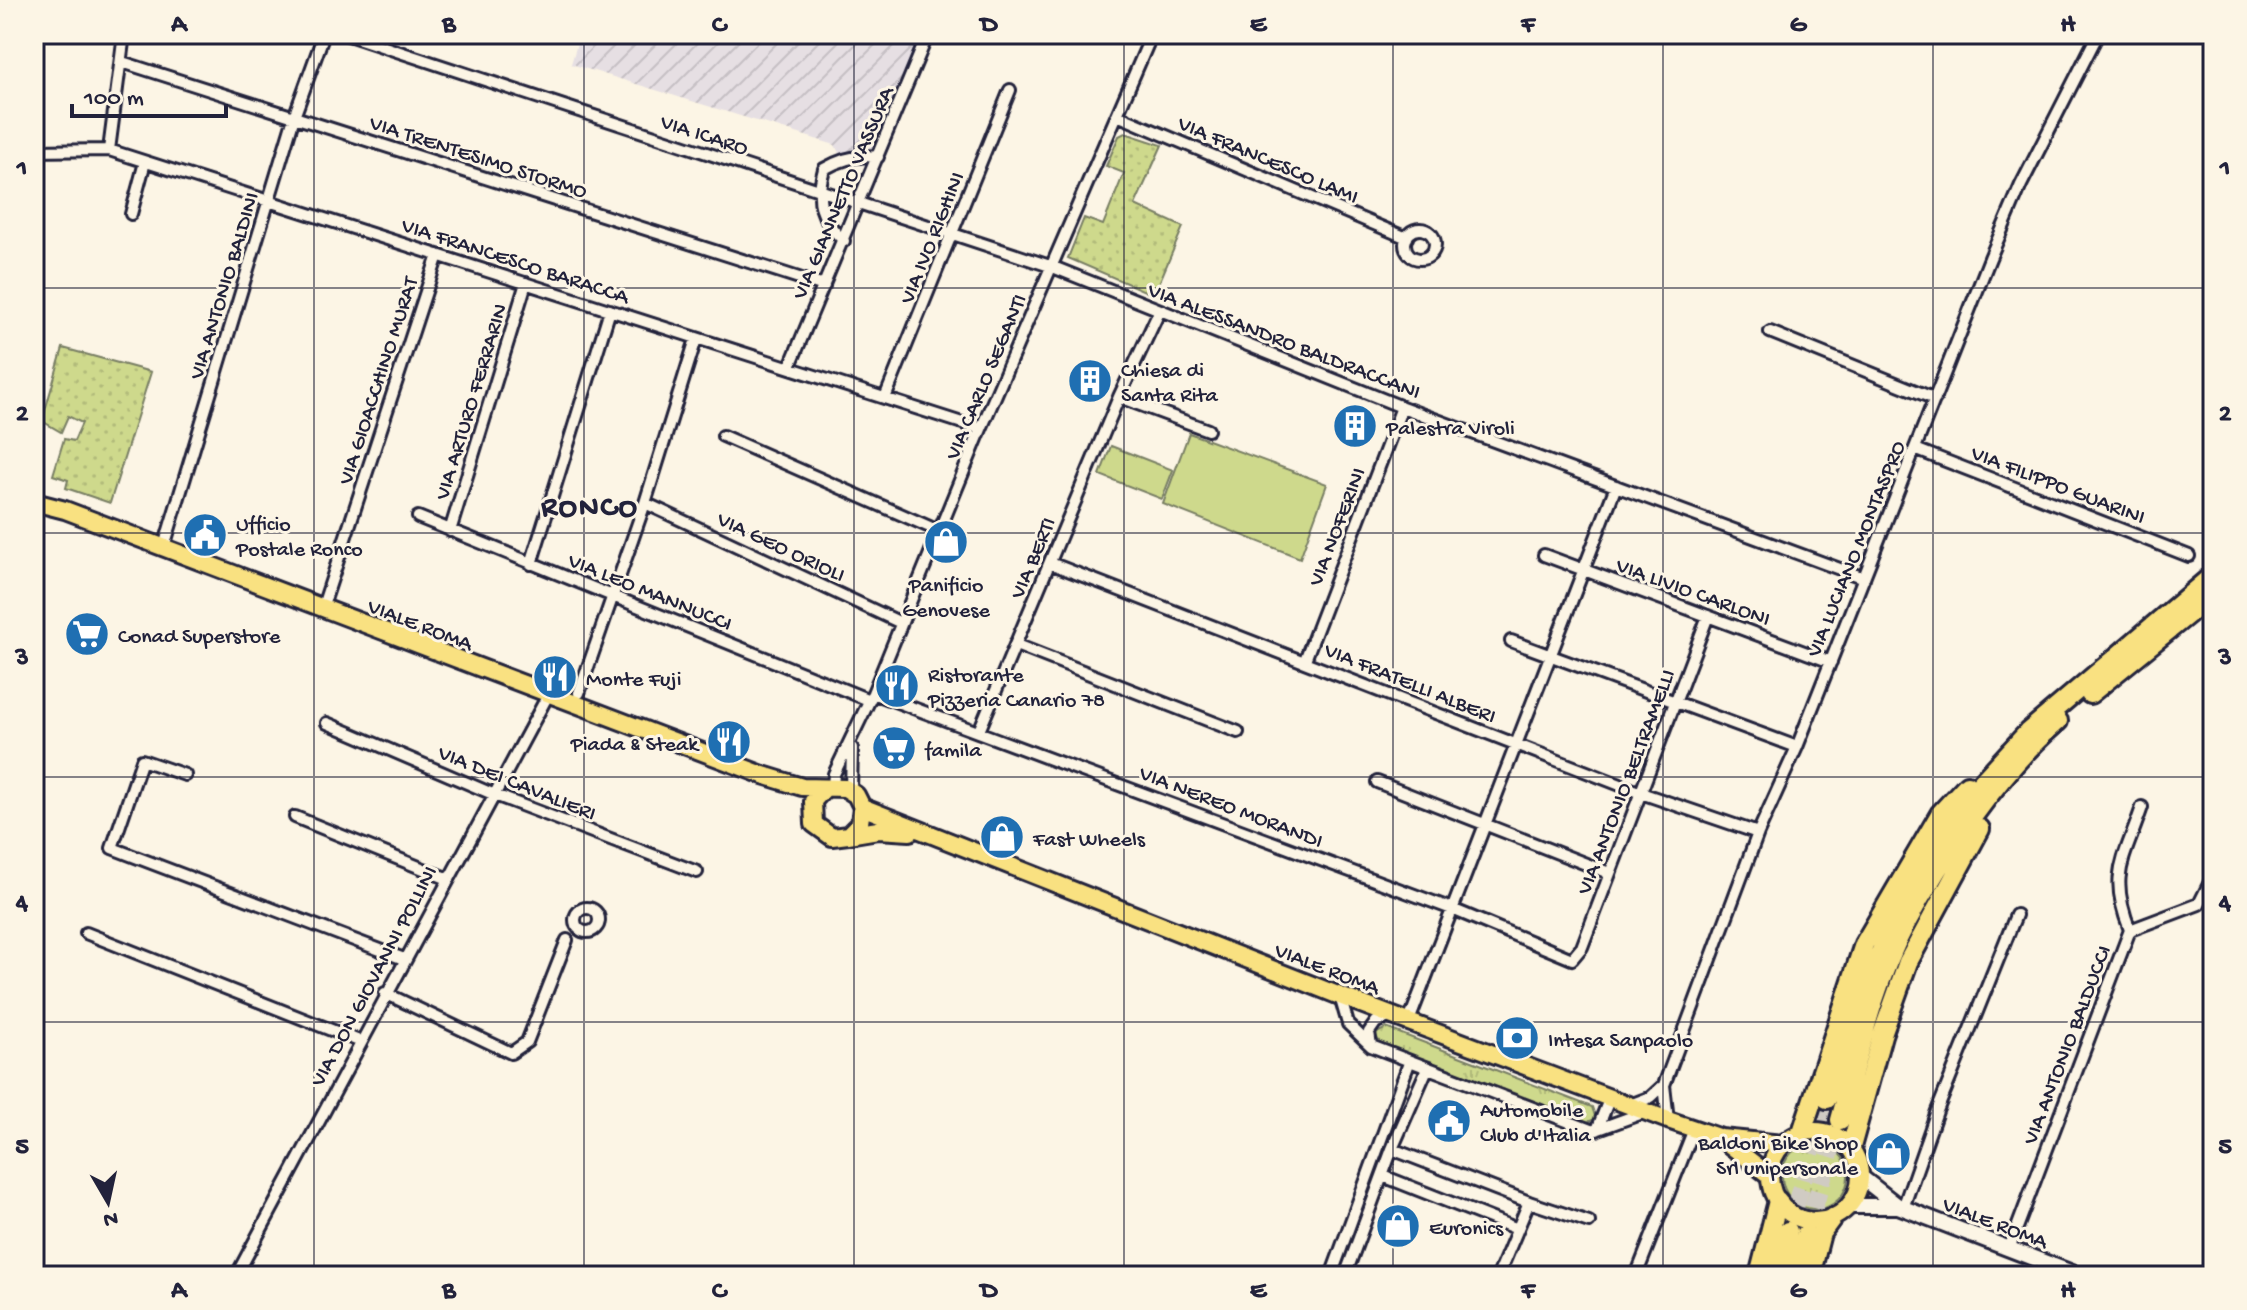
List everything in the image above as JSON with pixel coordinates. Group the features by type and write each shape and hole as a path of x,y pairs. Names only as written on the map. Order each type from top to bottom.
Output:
{"highway":[{"path":"1827,1099 1862,993 1899,911 1971,794 2213,575"},
{"path":"1840,1120 1870,1015 1904,929 1994,790 2037,732 2213,594"},
{"path":"1802,1132 1864,944 1909,863 1940,814 2005,741 2037,732"},
{"path":"1851,1147 1882,1035 1908,962 1997,800 2035,754 2037,732"},
{"path":"1759,1276 1778,1201"},
{"path":"1810,1276 1821,1233 1832,1218"},
{"path":"1775,1276 1797,1233 1793,1276"}],"main road":[{"name":"VIALE ROMA","path":"34,502 65,510 163,550 763,775 802,787 828,788"},
{"name":"VIALE ROMA","path":"34,512 65,510"},
{"name":"VIALE ROMA","path":"763,775 797,799 811,817"},
{"path":"828,788 851,790 862,807 860,823 848,835 825,835 811,817 813,801 828,788"},
{"name":"VIALE ROMA","path":"862,807 1340,996 1668,1120 1721,1138 1783,1144"},
{"name":"VIALE ROMA","path":"848,835 878,830 922,833"},
{"path":"1802,1132 1829,1132 1851,1147 1861,1177 1849,1206 1832,1218 1802,1219 1778,1201 1770,1176 1776,1154 1783,1144 1802,1132"},
{"name":"VIALE ROMA","path":"1721,1138 1770,1176"},
{"name":"VIALE ROMA","path":"1861,1177 1901,1207 2080,1276"},
{"name":"VIALE ROMA","path":"1849,1206 1901,1207"}],"street":[{"path":"109,150 124,34"},
{"name":"VIA ANTONIO BALDINI","path":"163,550 294,117 324,34"},
{"name":"VIA ICARO","path":"345,34 1053,267"},
{"name":"VIA GIANNETTO VASSURA","path":"790,366 928,34"},
{"name":"VIA CARLO SEGANTI","path":"828,788 855,735 981,429 1152,34"},
{"name":"VIA LUCIANO MONTASPRO","path":"1668,1120 1664,1085 1758,833 1797,747 2021,185 2098,34"},
{"name":"VIA TRENTESIMO STORMO","path":"122,62 824,286"},
{"name":"VIA IVO RIGHINI","path":"885,398 1010,90"},
{"name":"VIA FRANCESCO LAMI","path":"1117,115 1407,238"},
{"name":"VIA FRANCESCO BARACCA","path":"34,151 109,150 981,429"},
{"path":"844,241 828,227 819,207 818,191 824,169 839,160 878,157"},
{"path":"131,214 145,162"},
{"name":"VIA GIOACCHINO MURAT","path":"322,609 438,255"},
{"name":"VIA ALESSANDRO BALDRACCANI","path":"1053,267 1402,407 1864,578"},
{"name":"VIA ARTURO FERRARIN","path":"450,531 526,283"},
{"path":"531,564 610,310"},
{"name":"VIA BERTI","path":"979,731 1119,397 1159,312"},
{"path":"1770,332 1935,399"},
{"path":"579,693 645,503 696,339"},
{"path":"1119,397 1208,430"},
{"name":"VIA NOFERINI","path":"1305,660 1402,407"},
{"path":"723,436 941,532"},
{"name":"VIA FILIPPO GUARINI","path":"1915,449 2189,556"},
{"path":"1409,1021 1616,486"},
{"name":"VIA GEO ORIOLI","path":"645,503 901,623"},
{"name":"VIA LEO MANNUCCI","path":"418,517 871,697"},
{"name":"VIA LIVIO CARLONI","path":"1544,555 1831,662"},
{"name":"VIA FRATELLI ALBERI","path":"1050,563 1641,793 1758,833"},
{"name":"VIA ANTONIO BELTRAMELLI","path":"1575,958 1708,616"},
{"path":"1511,641 1797,747"},
{"path":"1016,645 1238,732"},
{"name":"VIA DON GIOVANNI POLLINI","path":"236,1276 446,878 548,695"},
{"name":"VIA NEREO MORANDI","path":"871,697 979,731 1575,958"},
{"name":"VIA DEI CAVALIERI","path":"327,723 495,795 697,872"},
{"name":"VIA CARLO SEGANTI","path":"851,790 850,755 855,735"},
{"path":"185,775 142,760 112,848 404,959"},
{"path":"1377,782 1609,873"},
{"name":"VIA ANTONIO BALDUCCI","path":"2009,1249 2130,930 2117,898 2116,882 2142,807"},
{"path":"295,817 446,878"},
{"path":"2130,930 2199,904 2213,876"},
{"path":"385,993 511,1053 527,1042 575,917 586,908 598,916 593,929 580,930 567,940"},
{"path":"1901,1207 2016,915"},
{"path":"575,917 580,930"},
{"path":"86,933 359,1041"},
{"path":"1340,996 1348,1024 1371,1046 1409,1063 1597,1130 1648,1111"},
{"path":"1371,1046 1369,1032 1376,1022 1393,1015"},
{"path":"1331,1276 1409,1063"},
{"path":"1345,1276 1392,1149 1427,1069"},
{"path":"1630,1105 1651,1097 1664,1085"},
{"path":"1597,1130 1610,1097"},
{"path":"1636,1276 1694,1129"},
{"path":"1392,1149 1589,1222"},
{"path":"1383,1176 1515,1228"},
{"path":"1498,1276 1515,1228 1529,1202"}],"shaded area":[{"path":"580,34 925,34 875,150 841,157 835,145 571,64"}],"green space":[{"path":"1125,133 1162,145 1135,205 1183,227 1154,295 1068,258 1084,218 1103,225 1124,173 1106,166 1119,136"},
{"path":"63,348 151,372 110,503 66,488 68,480 53,475 64,439 74,441 82,423 68,416 61,432 42,421"},
{"path":"1189,433 1327,484 1300,558 1163,504"},
{"path":"1111,446 1173,470 1162,499 1100,475"},
{"path":"1386,1028 1592,1107 1596,1119 1584,1123 1381,1045 1375,1034"},
{"path":"1815,1143 1828,1146 1838,1153 1845,1163 1848,1176 1845,1189 1838,1199 1828,1206 1815,1209 1802,1206 1792,1199 1785,1189 1782,1176 1785,1163 1792,1153 1802,1146"}],"tunnel":[{"path":"1788,1231 1827,1099"},
{"path":"1806,1234 1840,1120"}],"place":[{"name":"Chiesa di Santa Rita","path":"1090,381"},
{"name":"Palestra Viroli","path":"1355,426"},
{"name":"Ufficio Postale Ronco","path":"205,535"},
{"name":"Panificio Genovese","path":"946,542"},
{"name":"Conad Superstore","path":"87,634"},
{"name":"Monte Fuji","path":"555,677"},
{"name":"Ristorante Pizzeria Canario 78","path":"897,686"},
{"name":"Piada & Steak","path":"729,742"},
{"name":"famila","path":"894,748"},
{"name":"Fast Wheels","path":"1002,837"},
{"name":"Intesa Sanpaolo","path":"1517,1038"},
{"name":"Automobile Club d'Italia","path":"1449,1121"},
{"name":"Baldoni Bike Shop Srl unipersonale","path":"1889,1154"},
{"name":"Euronics","path":"1398,1226"}],"district":[{"name":"RONCO","path":"590,505"}]}
